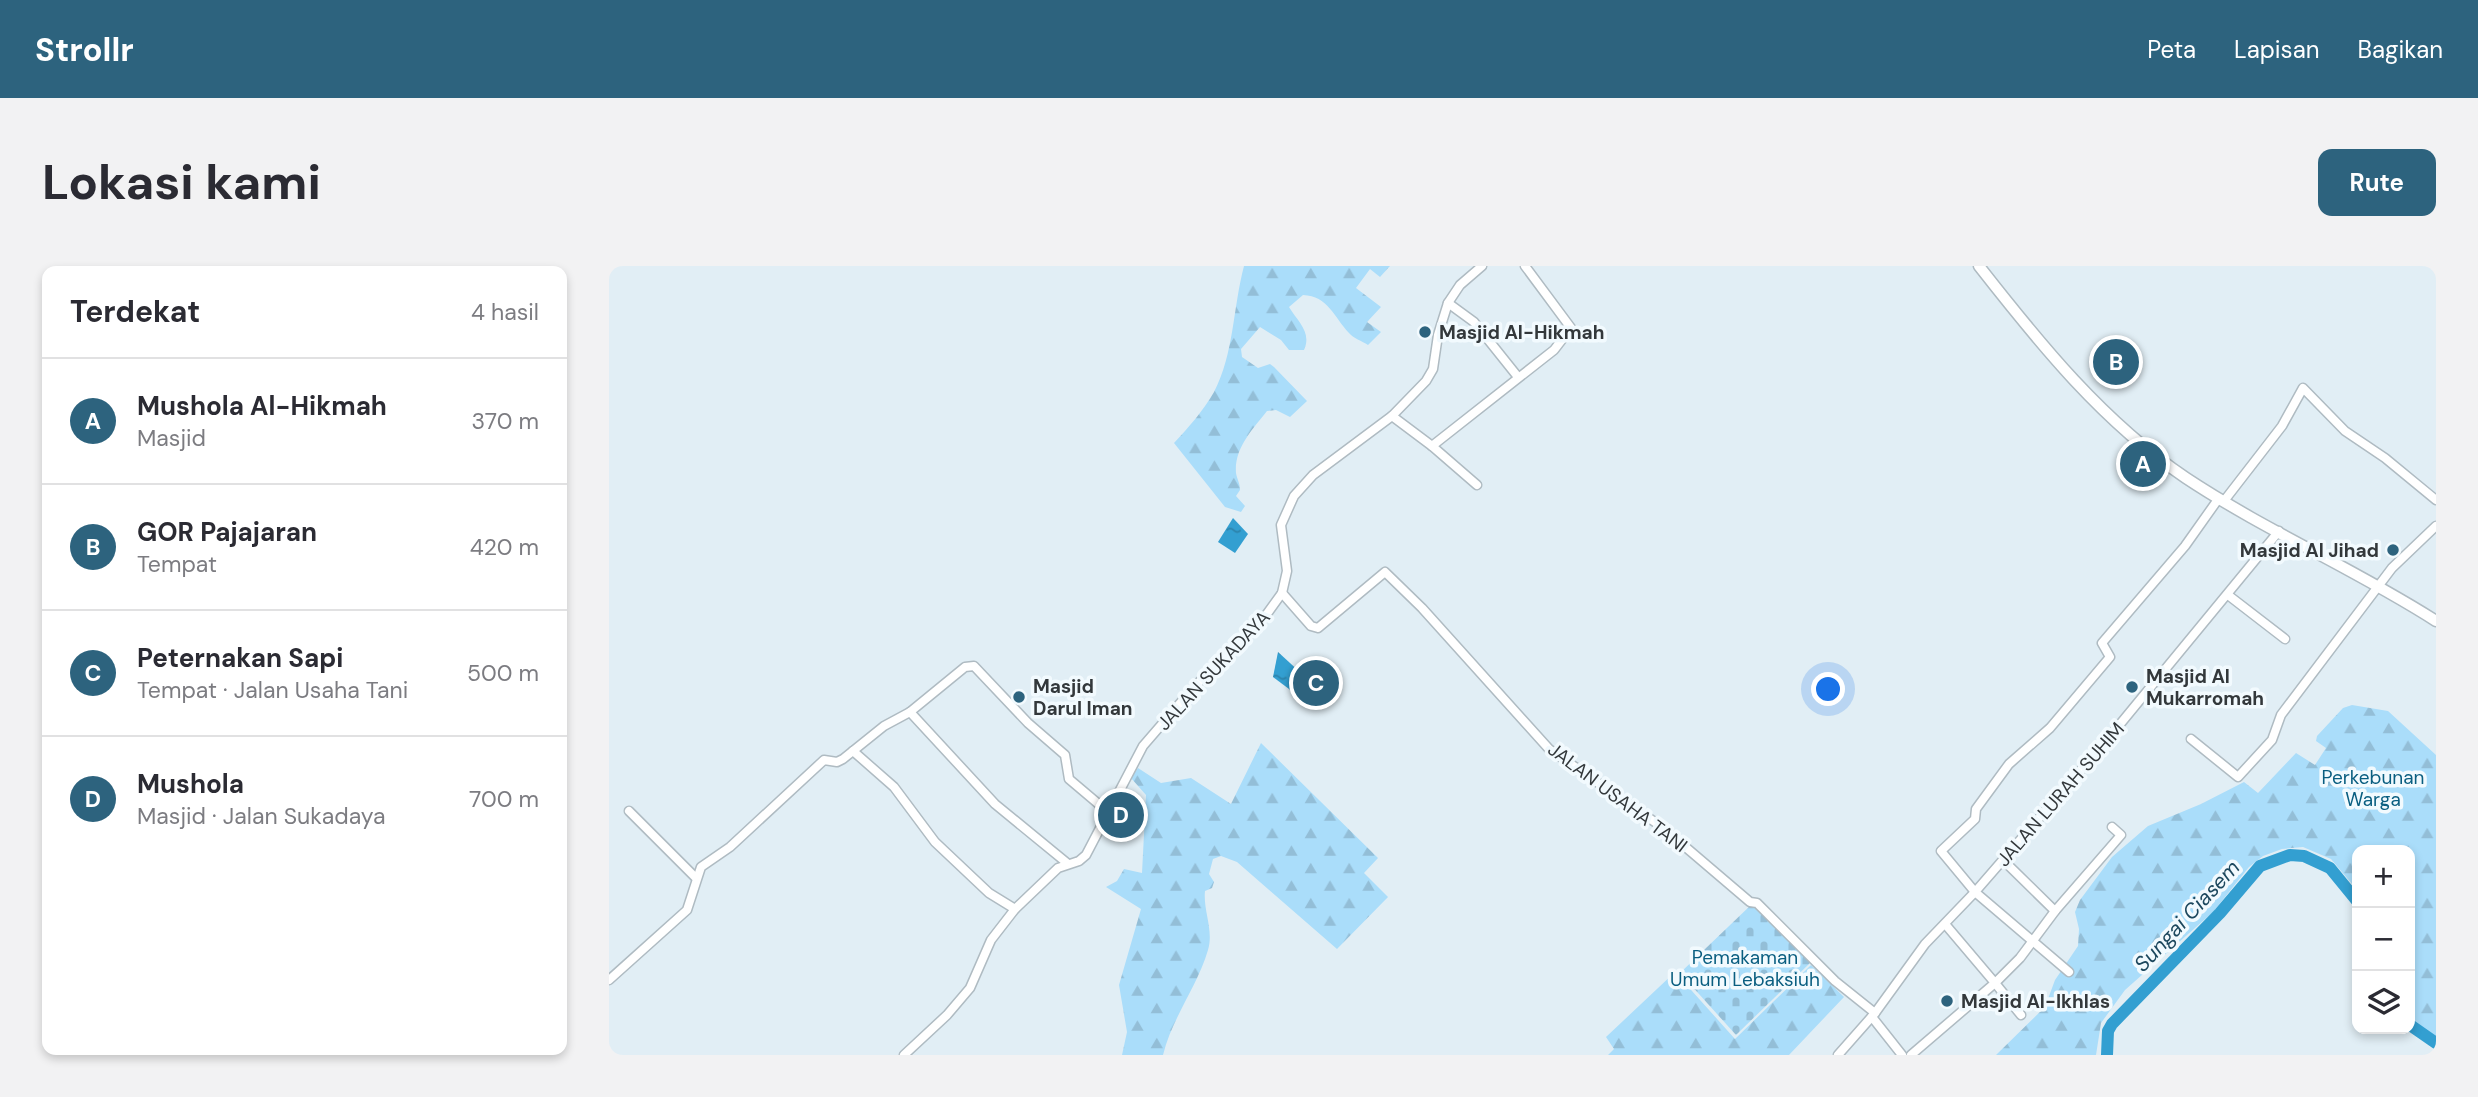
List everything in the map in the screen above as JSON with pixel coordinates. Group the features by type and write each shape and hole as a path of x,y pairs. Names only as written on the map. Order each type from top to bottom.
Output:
{"main road":[{"path":"1979,266 2050,355 2091,398 2162,460 2222,499 2379,586 2436,621"}],"street":[{"name":"JALAN SUKADAYA","path":"904,1055 947,1015 970,988 991,940 1014,909 1058,867 1079,861 1086,855 1125,776 1150,734 1261,622 1282,593 1287,571 1281,525 1294,496 1313,475 1392,416 1430,374 1437,335 1448,303 1460,285 1482,266"},
{"path":"1432,446 1554,350 1571,328 1525,266"},
{"path":"1448,303 1474,322 1518,377"},
{"path":"2069,972 1975,892 1941,851 1975,819 1976,809 2009,764 2050,728 2110,657 2102,643 2282,426 2302,388 2345,431 2385,458 2436,500"},
{"path":"1392,416 1477,485"},
{"path":"2191,739 2238,778 2272,740 2281,715 2396,563 2436,526"},
{"name":"JALAN LURAH SUHIM","path":"1838,1055 1873,1015 1903,971 2004,859 2279,531"},
{"name":"JALAN USAHA TANI","path":"1282,593 1311,626 1318,628 1386,573 1464,653 1549,749 1662,827 1750,902 1757,903 1873,1015 1902,1055"},
{"path":"2228,595 2285,639"},
{"path":"609,980 687,910 695,877 701,867 730,847 824,760 837,762 884,726 910,712 965,667 974,666 1028,723 1067,758 1069,779 1108,811"},
{"path":"910,712 995,804 1067,863"},
{"path":"853,751 894,787 943,850 989,893 1014,909"},
{"path":"629,811 695,877"},
{"path":"1911,1055 1995,983 2033,942 2055,911 2121,835 2112,827"},
{"path":"2004,859 2055,911"},
{"path":"1945,923 2021,1015"}],"green space":[{"path":"1244,266 1390,266 1380,277 1370,269 1356,288 1381,307 1367,322 1381,332 1368,345 1351,335 1325,303 1312,296 1303,295 1289,307 1305,332 1304,350 1289,350 1281,340 1260,327 1241,349 1242,357 1258,368 1270,364 1274,367 1307,401 1290,417 1276,410 1267,411 1245,439 1236,464 1240,490 1236,496 1245,506 1241,512 1225,507 1174,443 1205,406 1221,377"},
{"name":"Perkebunan Warga","path":"2352,705 2388,711 2436,755 2436,1037 2415,1021 2415,845 2352,845 2352,884 2331,859 2303,847 2282,849 2263,856 2249,867 2213,912 2125,990 2101,1023 2096,1055 1996,1055 2045,1007 2055,980 2078,946 2079,929 2075,912 2080,900 2112,857 2148,826 2244,782 2258,793 2296,753 2315,765 2326,748 2316,741 2317,736 2343,708"},
{"path":"1261,743 1378,858 1364,873 1388,897 1337,949 1237,862 1221,856 1213,859 1209,874 1214,882 1212,888 1205,891 1210,943 1198,977 1172,1028 1163,1055 1122,1055 1127,1032 1119,985 1141,909 1106,887 1117,881 1124,869 1142,873 1146,795 1131,778 1138,768 1161,783 1191,778 1231,804"},
{"name":"Pemakaman Umum Lebaksiuh","path":"1752,904 1810,963 1736,1035 1680,973"},
{"path":"1811,965 1844,997 1789,1055 1608,1055 1614,1049 1606,1037 1675,972 1735,1039"}],"water":[{"path":"1233,518 1248,534 1235,553 1218,542"},
{"path":"1278,652 1302,674 1297,695 1273,677"}],"waterway":[{"name":"Sungai Ciasem","path":"2107,1055 2108,1031 2112,1024 2220,913 2260,866 2290,855 2304,856 2330,868 2352,895"},
{"name":"Sungai Ciasem","path":"2415,1028 2436,1043"}],"place":[{"name":"Masjid Al-Hikmah","path":"1425,332"},
{"name":"GOR Pajajaran","path":"2116,362"},
{"name":"Mushola Al-Hikmah","path":"2143,464"},
{"name":"Masjid Al Jihad","path":"2393,550"},
{"name":"Peternakan Sapi","path":"1316,683"},
{"name":"Masjid Al Mukarromah","path":"2132,687"},
{"name":"Masjid Darul Iman","path":"1019,697"},
{"name":"Mushola","path":"1121,815"},
{"name":"Masjid Al-Ikhlas","path":"1947,1001"}]}
